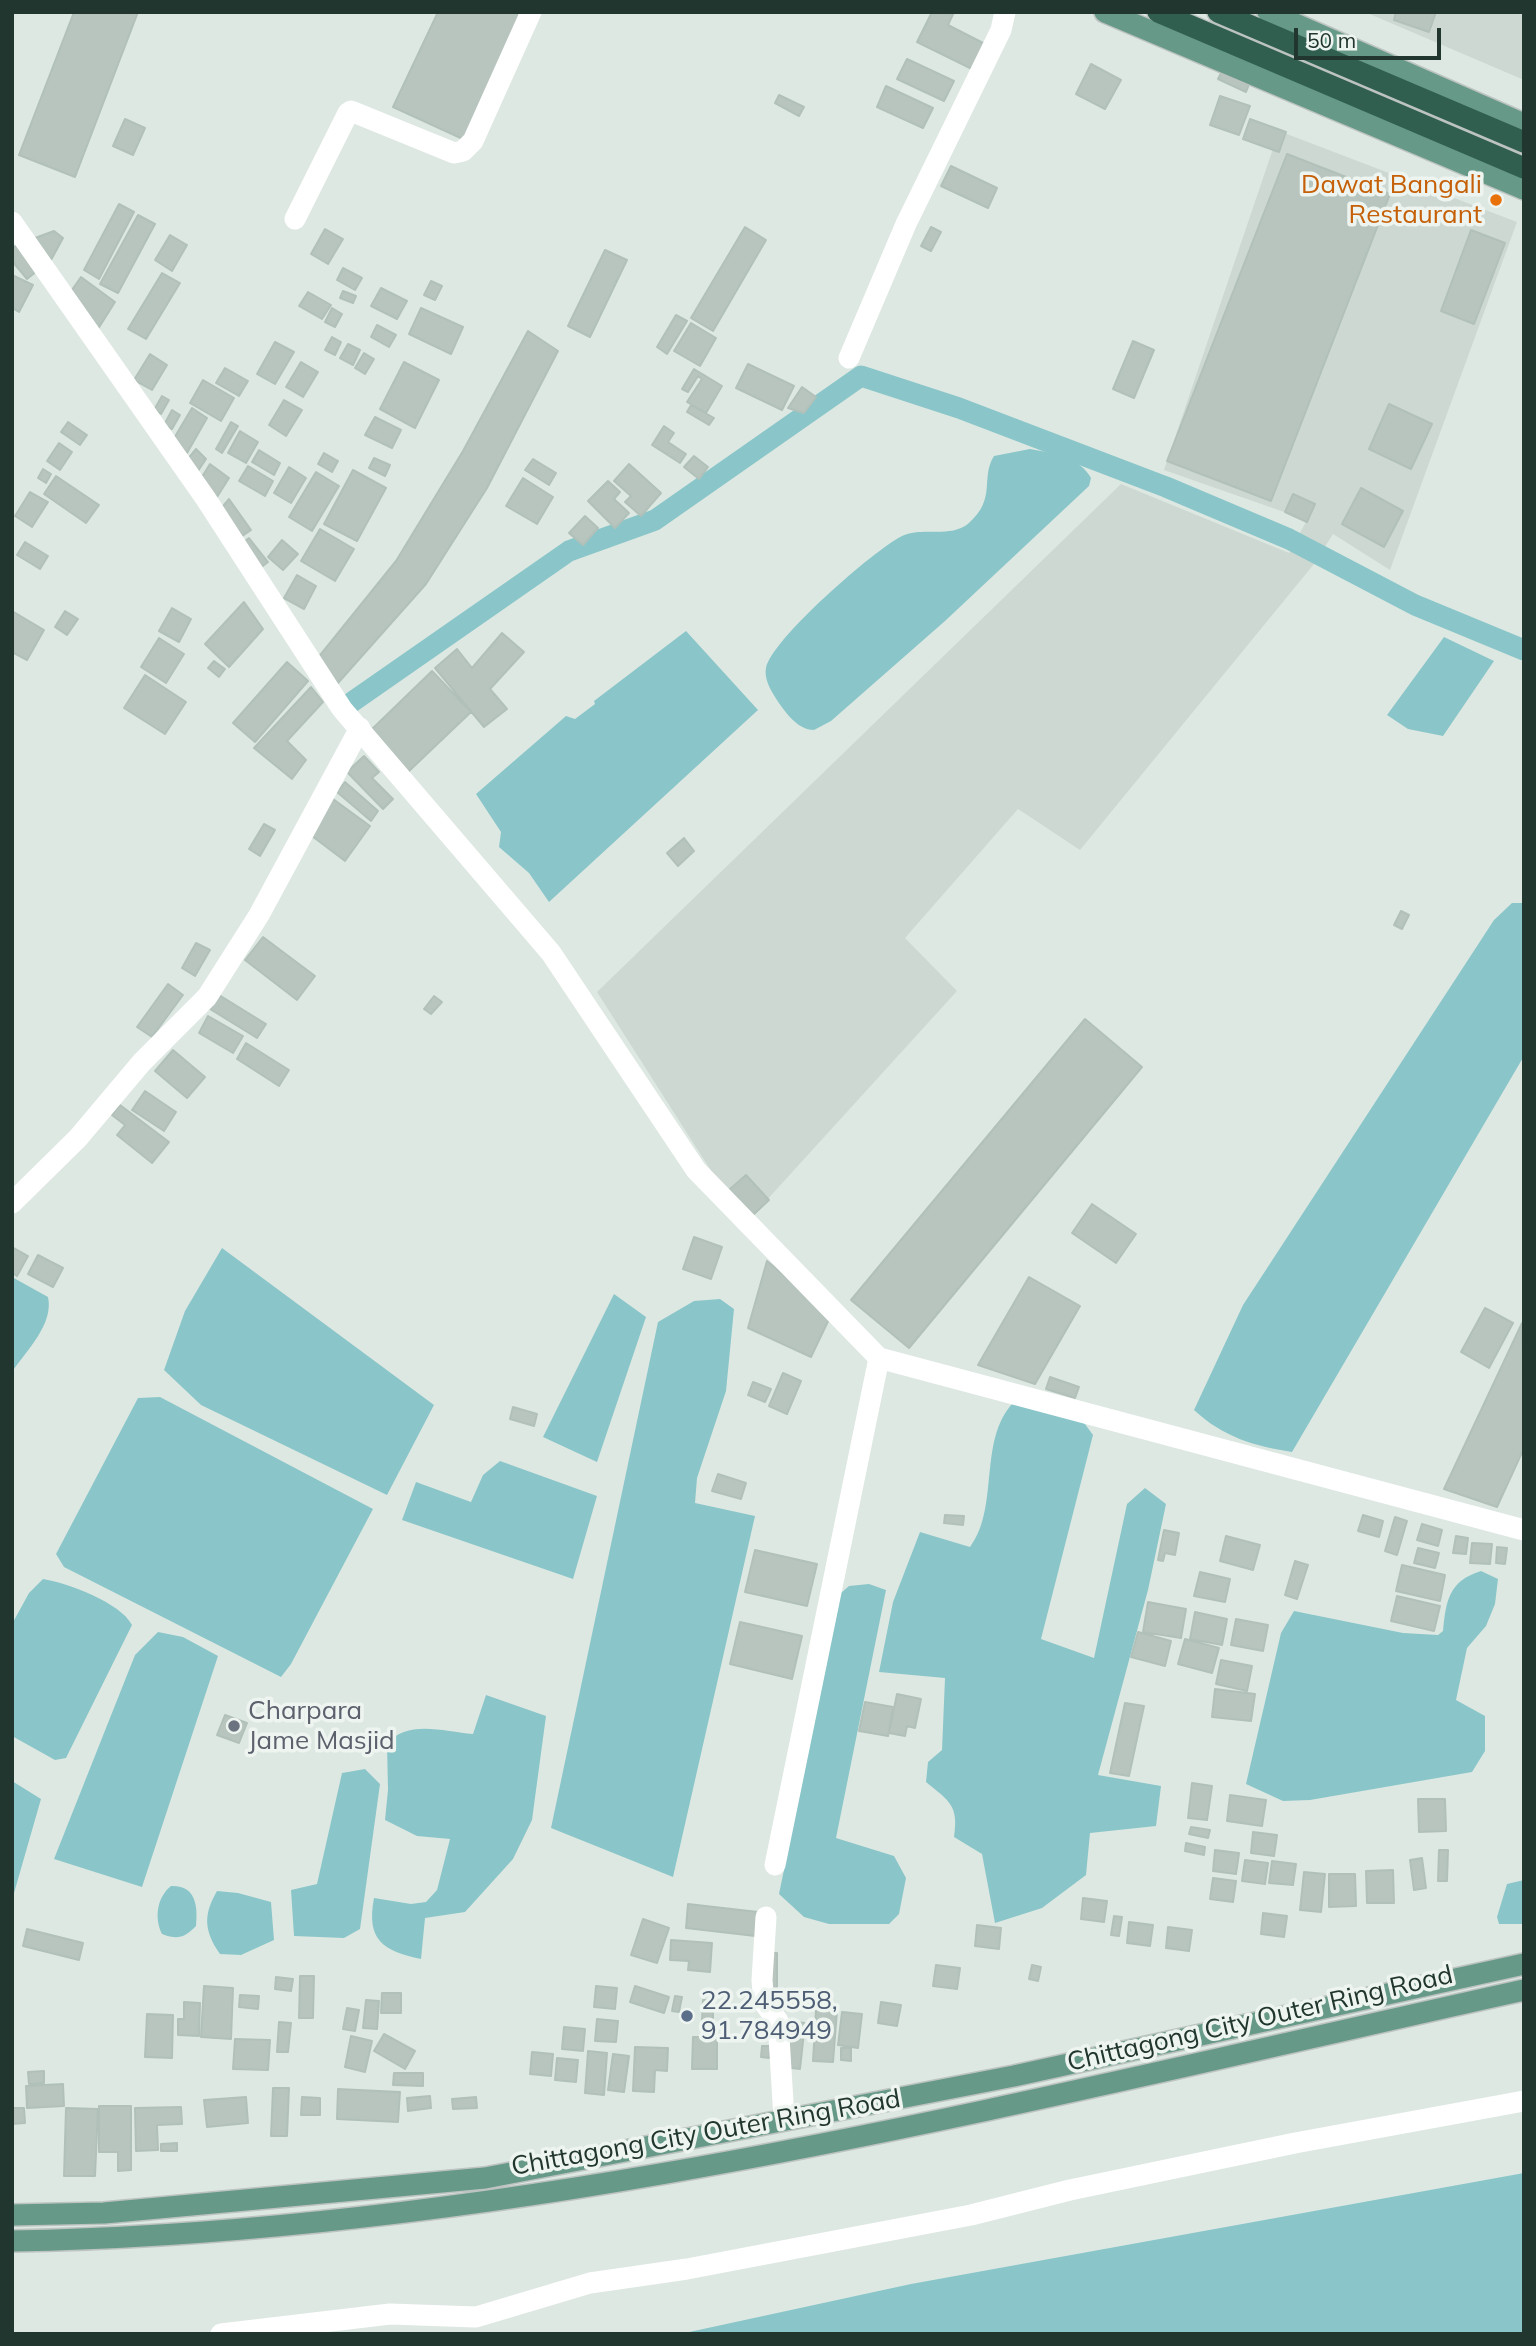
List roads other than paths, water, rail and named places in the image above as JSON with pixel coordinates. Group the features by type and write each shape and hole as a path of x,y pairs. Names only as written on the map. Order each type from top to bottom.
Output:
{"highway":[{"path":"1158,12 1524,168"},
{"path":"1218,12 1524,142"}],"main road":[{"path":"1105,12 1524,189"},
{"path":"1268,12 1524,124"},
{"name":"Chittagong City Outer Ring Road","path":"12,2215 104,2213 485,2178 784,2118 1014,2076 1524,1964"},
{"name":"Chittagong City Outer Ring Road","path":"12,2241 103,2239 303,2222 488,2200 781,2154 1524,1990"}],"street":[{"path":"295,219 351,111 454,153 463,151 473,141 531,12"},
{"path":"849,358 906,224 1001,30 1005,12"},
{"path":"12,222 206,499 342,709 360,728 376,752 551,953 696,1170 879,1357 1524,1530"},
{"path":"12,1203 78,1138 142,1062 207,997 259,915 360,728"},
{"path":"775,1865 879,1357"},
{"path":"766,1917 762,1980 764,2003 778,2021 784,2118"},
{"path":"221,2334 390,2314 476,2317 590,2283 687,2269 971,2215 1070,2190 1282,2145 1524,2101"}],"water":[{"path":"1030,449 1064,457 1080,465 1091,478 1089,486 945,621 831,721 814,730 797,723 775,697 766,676 766,668 772,655 786,637 848,576 902,536 919,532 945,532 962,528 969,523 978,514 986,497 988,472 994,456"},
{"path":"686,631 758,710 549,902 529,873 499,847 501,832 476,794 566,716 575,719 595,704 594,701"},
{"path":"1444,637 1494,661 1443,736 1408,729 1387,715"},
{"path":"1512,903 1524,903 1524,1056 1292,1452 1265,1447 1228,1434 1194,1410 1243,1305 1494,920"},
{"path":"222,1248 434,1405 387,1495 201,1405 164,1370 185,1311"},
{"path":"12,1277 48,1297 49,1307 38,1336 12,1372"},
{"path":"614,1294 646,1317 597,1462 543,1437"},
{"path":"720,1299 734,1309 726,1391 697,1478 695,1503 755,1516 673,1877 551,1828 658,1322 694,1301"},
{"path":"160,1397 373,1509 291,1664 281,1677 64,1567 56,1554 138,1398"},
{"path":"1017,1399 1082,1420 1093,1435 1041,1639 1094,1658 1127,1504 1145,1488 1166,1504 1148,1590 1098,1775 1161,1786 1156,1826 1090,1833 1086,1875 1042,1908 995,1923 982,1854 954,1837 955,1818 950,1805 926,1782 928,1762 942,1750 945,1678 879,1672 893,1602 920,1532 970,1547 985,1512 992,1451 997,1432 1004,1414"},
{"path":"500,1461 597,1496 573,1579 402,1520 416,1482 471,1502 483,1475"},
{"path":"1481,1571 1498,1579 1495,1604 1486,1626 1467,1648 1456,1700 1485,1716 1485,1751 1472,1772 1310,1800 1283,1801 1246,1784 1281,1633 1294,1611 1403,1633 1438,1635 1443,1631 1451,1593 1462,1580"},
{"path":"43,1579 66,1585 106,1602 132,1625 66,1758 55,1760 12,1736 12,1624 29,1593"},
{"path":"869,1584 886,1590 836,1838 894,1856 906,1878 899,1914 889,1924 829,1924 804,1917 779,1894 841,1593 849,1586"},
{"path":"158,1632 183,1637 218,1656 142,1887 54,1859 135,1655"},
{"path":"486,1695 546,1716 532,1820 513,1859 465,1912 425,1918 421,1959 408,1956 387,1947 375,1934 372,1912 374,1898 411,1904 426,1902 437,1890 450,1839 417,1836 385,1820 388,1790 387,1744 395,1736 416,1729 473,1734"},
{"path":"365,1769 380,1784 360,1929 344,1938 294,1936 291,1890 317,1884 342,1773"},
{"path":"12,1781 41,1799 12,1900"},
{"path":"1524,1880 1524,1924 1499,1924 1497,1917 1507,1884"},
{"path":"171,1886 186,1889 196,1904 196,1926 180,1937 162,1934 158,1921 160,1902"},
{"path":"217,1891 238,1893 271,1902 274,1940 241,1955 220,1954 211,1938 207,1923 209,1908"},
{"path":"1524,2173 1524,2334 680,2334 911,2284"}],"waterway":[{"path":"342,709 569,551 655,520 861,376 959,408 1166,487 1289,539 1415,605 1524,650"}],"place":[{"name":"Dawat Bangali Restaurant","path":"1496,200"},
{"name":"Charpara Jame Masjid","path":"234,1726"},
{"name":"22.245558, 91.784949","path":"687,2016"}]}
